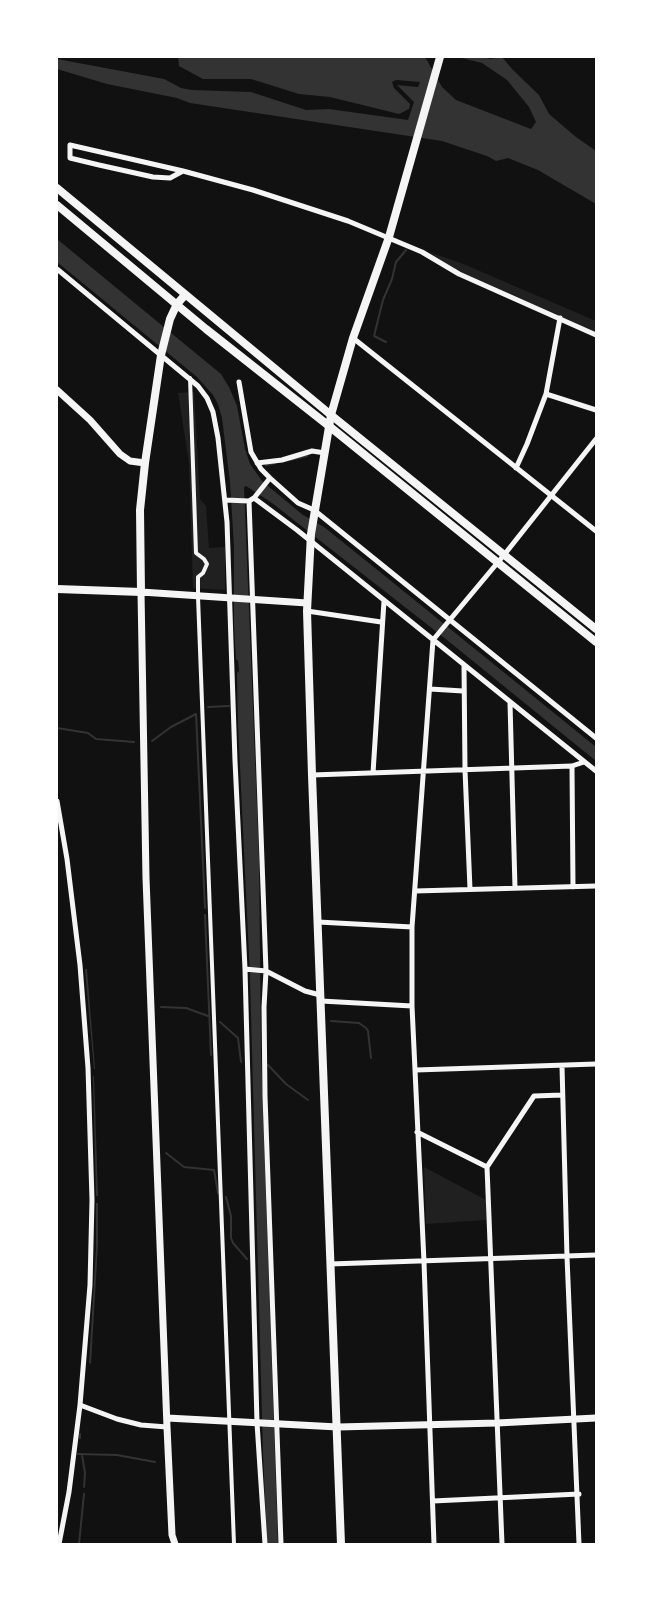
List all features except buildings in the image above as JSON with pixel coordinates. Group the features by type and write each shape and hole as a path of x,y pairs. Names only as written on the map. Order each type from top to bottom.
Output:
{"main road":[{"path":"341,1544 312,775 307,607 310,538 331,415 353,338 390,234 440,57"},
{"path":"57,188 331,415 596,629"},
{"path":"58,206 206,329 596,642"},
{"path":"57,589 141,592 140,510 145,463 162,353 170,319 177,304 185,295"}],"street":[{"path":"183,171 170,178 153,177 99,165 70,158 70,145 183,171 253,190 390,234 459,274 596,335"},
{"path":"58,206 67,196"},
{"path":"57,269 162,353 207,398 213,412 225,500 231,598 245,969 257,1423 265,1544"},
{"path":"516,468 528,444 546,394 560,318"},
{"path":"353,338 596,531"},
{"path":"189,378 196,553 207,564 203,573 198,577 198,597 234,1544"},
{"path":"239,382 248,440 257,463 270,478 298,503 314,512 596,738"},
{"path":"57,390 90,420 120,454 130,461 145,463"},
{"path":"546,394 596,410"},
{"path":"434,1544 431,1425 412,1005 412,927 435,638 596,439"},
{"path":"257,463 312,452 325,453"},
{"path":"270,478 251,499 251,599 266,970 264,1007 266,1107 281,1544"},
{"path":"225,500 251,499 310,538 384,601 435,638 464,665 596,771"},
{"path":"175,1544 172,1534 166,1427 147,878 141,592 251,599 307,607 381,622"},
{"path":"372,773 384,601"},
{"path":"464,665 465,770 470,889"},
{"path":"430,689 463,691"},
{"path":"510,703 515,888"},
{"path":"312,775 572,766 584,762"},
{"path":"572,766 573,887"},
{"path":"57,801 67,859 80,965 88,1068 92,1200 90,1284 80,1405 69,1492 59,1544"},
{"path":"414,891 596,886"},
{"path":"318,922 412,927"},
{"path":"245,969 266,970 320,998 412,1005"},
{"path":"416,1071 596,1064"},
{"path":"562,1066 579,1544"},
{"path":"502,1544 487,1167 534,1096 562,1095"},
{"path":"417,1132 487,1167"},
{"path":"330,1264 596,1255"},
{"path":"80,1405 117,1419 141,1425 166,1427"},
{"path":"167,1418 338,1427 497,1424 596,1418"},
{"path":"433,1502 579,1494"}],"shaded area":[{"path":"178,57 425,57 442,87 456,100 531,129 536,122 529,107 507,80 482,63 458,57 490,59 502,57 539,95 549,114 596,151 596,204 538,170 508,158 496,161 442,141 190,103 177,98 107,84 57,69 57,59 164,79 181,88 192,90 251,92 306,110 329,109 408,120 414,102 397,85 418,87 420,82 396,80 392,82 394,88 410,104 409,109 399,114 330,97 299,94 251,79 203,79 179,66"},
{"path":"57,239 221,374 237,406 250,464 262,481 303,515 324,527 596,747 596,761 447,640 272,503 246,486 244,487 259,857 261,1052 278,1544 267,1544 250,977 238,724 237,673 239,671 234,625 234,546 230,482 222,418 213,395 197,377 57,262"},
{"path":"429,252 461,263 596,321 596,333 460,273"},
{"path":"194,392 200,499 206,506 209,548 225,547 225,590 193,588 189,463 178,393"},
{"path":"85,969 87,969 95,1069 94,1069"},
{"path":"94,1076 98,1196 96,1196"},
{"path":"424,1167 486,1200 486,1220 426,1224"},
{"path":"96,1203 98,1203 98,1244 91,1364 89,1363 96,1249"}],"waterway":[{"path":"386,342 374,336 396,262 406,250"},
{"path":"290,460 307,456"},
{"path":"266,465 275,463"},
{"path":"208,707 229,706"},
{"path":"152,741 171,727 196,714 205,908"},
{"path":"57,728 88,733 96,739 134,742"},
{"path":"205,915 211,1055"},
{"path":"161,1007 186,1008 208,1016"},
{"path":"331,1021 359,1023 366,1028 371,1058"},
{"path":"220,1022 238,1038 241,1062"},
{"path":"268,1065 286,1084 308,1100"},
{"path":"166,1153 184,1167 214,1170 218,1193"},
{"path":"226,1197 231,1216 231,1238 247,1259"},
{"path":"78,1454 117,1455 155,1462"},
{"path":"82,1455 85,1473 84,1487"},
{"path":"79,1544 84,1494"}]}
